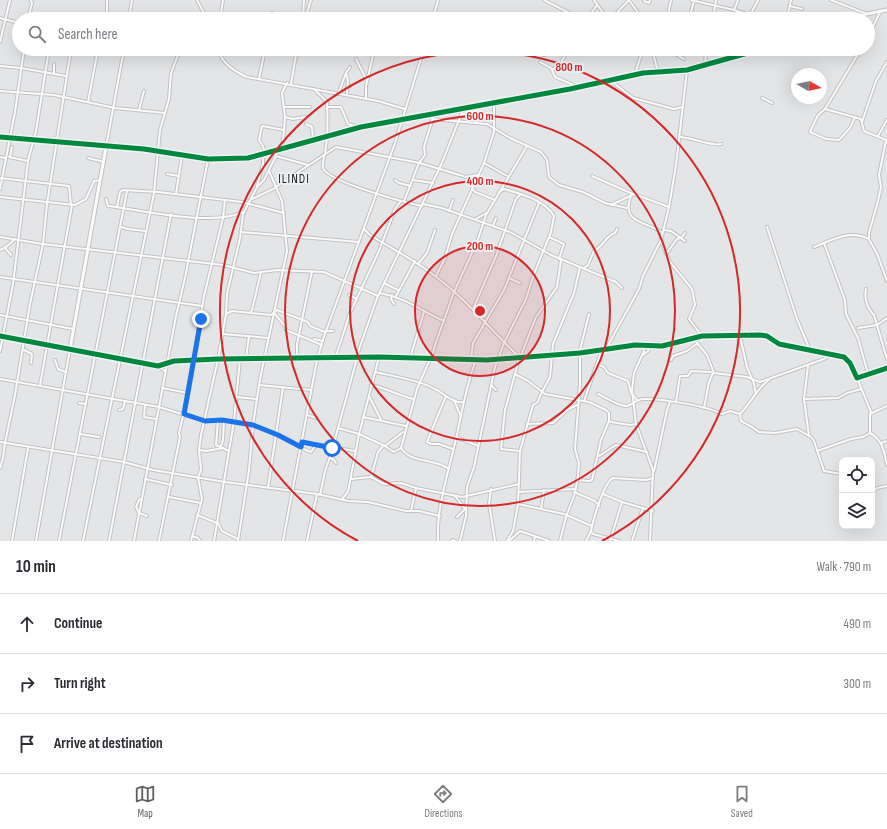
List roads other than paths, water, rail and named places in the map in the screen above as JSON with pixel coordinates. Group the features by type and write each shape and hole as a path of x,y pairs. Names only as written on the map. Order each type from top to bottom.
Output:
{"street":[{"path":"0,42 10,0"},
{"path":"30,0 32,3 30,12"},
{"path":"107,0 107,12"},
{"path":"130,12 132,0"},
{"path":"197,0 203,12"},
{"path":"221,12 222,0"},
{"path":"304,0 304,12"},
{"path":"307,12 311,0"},
{"path":"434,12 438,0"},
{"path":"544,0 567,12"},
{"path":"594,0 602,12"},
{"path":"618,12 629,0 637,12"},
{"path":"644,1 648,3 650,0"},
{"path":"668,12 671,0"},
{"path":"690,12 693,0 740,12"},
{"path":"714,12 716,0"},
{"path":"734,10 738,0"},
{"path":"752,12 758,0"},
{"path":"789,12 791,0"},
{"path":"831,0 862,12"},
{"path":"844,5 845,0"},
{"path":"592,12 597,5"},
{"path":"790,6 802,8"},
{"path":"875,13 887,10"},
{"path":"875,22 880,12"},
{"path":"0,18 12,21"},
{"path":"0,189 18,93 23,56"},
{"path":"0,351 13,278 16,240 28,161 36,131 48,56"},
{"path":"0,468 4,458 4,443 24,350 43,244 47,204 65,98 66,76 70,56"},
{"path":"88,102 97,56"},
{"path":"36,541 123,56"},
{"path":"83,541 145,231 154,193 160,130 169,99 172,68 177,56"},
{"path":"221,56 229,66 242,75 262,81 287,83 338,95 366,99 405,109"},
{"path":"259,79 264,56"},
{"path":"291,84 296,56"},
{"path":"366,99 367,82 373,56"},
{"path":"283,541 322,341 390,159 422,56"},
{"path":"552,70 561,63 564,56"},
{"path":"635,75 641,56"},
{"path":"653,56 658,72"},
{"path":"680,56 684,59"},
{"path":"705,64 706,56"},
{"path":"724,60 725,56"},
{"path":"0,137 158,151 208,159 241,159 281,150 359,128 402,119 463,110 635,75 687,70 738,56"},
{"path":"855,117 850,128 841,139 826,139 810,131 818,115 825,108 857,56"},
{"path":"356,58 367,82"},
{"path":"540,62 552,70 555,77 578,87"},
{"path":"862,122 876,81 887,62"},
{"path":"54,64 54,73"},
{"path":"0,66 66,76"},
{"path":"338,95 346,73 350,67"},
{"path":"606,349 639,289 643,276 661,240 664,230 669,207 687,70"},
{"path":"346,73 348,81 347,93"},
{"path":"610,80 633,98 674,109 683,107"},
{"path":"191,541 202,497 198,477 201,470 199,450 218,359 226,314 227,294 234,267 244,211 257,187 281,150 285,117 282,91 287,83"},
{"path":"312,88 326,100 328,137 323,168 328,174 350,185 377,194 449,211 505,230 560,260 584,268 616,282 622,288"},
{"path":"0,91 41,93 113,108 165,113"},
{"path":"139,110 144,91"},
{"path":"762,98 772,103"},
{"path":"436,276 449,251 452,234 477,175 484,163 494,129 494,104"},
{"path":"327,106 341,107 348,124 359,128"},
{"path":"284,107 310,107"},
{"path":"825,108 861,118 864,131 886,140 879,175 880,189 869,233 869,239 878,256 887,281"},
{"path":"320,495 325,471 330,458 356,358 379,294 423,205 463,110"},
{"path":"460,116 469,112 478,122"},
{"path":"335,359 347,321 395,209 411,186 419,163 425,155 424,147 434,114"},
{"path":"285,117 293,119 304,117"},
{"path":"432,119 487,124 543,154 548,163 548,175 556,183 583,192 611,205 627,208 633,218 663,233"},
{"path":"878,137 887,120"},
{"path":"306,124 312,127 313,141"},
{"path":"257,187 262,172 264,154 263,146 259,140 262,126 284,130"},
{"path":"679,137 694,138 716,145 721,144"},
{"path":"338,428 359,434 394,452 401,448 404,431 419,384 430,359 454,292 488,212 527,146"},
{"path":"9,158 12,147"},
{"path":"251,199 276,187 337,147 390,159 419,163 438,170 471,178 477,175"},
{"path":"176,195 182,154"},
{"path":"276,156 308,165"},
{"path":"0,157 28,161"},
{"path":"88,158 104,162"},
{"path":"134,541 146,468 202,197 208,159"},
{"path":"484,163 509,177"},
{"path":"197,515 217,523 222,531 238,540 247,485 259,385 275,314 287,249 282,201 268,170"},
{"path":"167,174 179,176"},
{"path":"592,176 632,194 669,207"},
{"path":"1,178 70,186 71,205 65,246 40,385"},
{"path":"471,178 474,184"},
{"path":"0,197 47,204 78,204 85,200 93,182 100,180"},
{"path":"394,180 411,186"},
{"path":"413,180 432,183"},
{"path":"472,188 477,193 495,200"},
{"path":"461,541 469,479 474,467 498,359 504,343 526,299 549,237 554,216 552,212 530,197 504,190 499,192"},
{"path":"117,207 120,191 127,191 225,200 249,204 284,213"},
{"path":"59,541 127,191"},
{"path":"611,205 632,194"},
{"path":"627,208 632,194"},
{"path":"472,309 496,256 516,199 520,195"},
{"path":"106,199 107,206 197,217 223,218 244,211"},
{"path":"159,541 172,485 180,437 179,433 188,393 203,306 223,218 225,200"},
{"path":"449,211 453,200"},
{"path":"471,360 473,343 486,323 509,278 539,203"},
{"path":"475,219 488,212"},
{"path":"109,541 164,258 171,214"},
{"path":"493,226 496,218"},
{"path":"121,226 128,229 145,231"},
{"path":"767,227 797,319 810,350"},
{"path":"364,229 436,276 472,309 520,358"},
{"path":"584,268 588,265 594,251 601,248 607,238 615,233 617,229"},
{"path":"418,264 427,253 434,230"},
{"path":"664,230 671,230 685,241"},
{"path":"241,232 359,242"},
{"path":"666,254 677,239 682,238 685,232"},
{"path":"814,247 847,234 858,235 869,239"},
{"path":"0,237 43,244 234,267 252,272 284,270 324,272 379,294 396,296 424,312 444,321"},
{"path":"520,451 503,450 501,446 506,408 520,358 536,317 558,287 560,260 564,244 549,237"},
{"path":"0,250 16,240"},
{"path":"661,240 670,262 692,289 695,305 689,319 702,336"},
{"path":"824,243 845,300 846,314 858,338 868,374"},
{"path":"5,248 11,255"},
{"path":"396,296 415,261"},
{"path":"508,541 514,529 519,492 520,451 527,424 533,405 538,402 552,372 553,344 574,293 580,267"},
{"path":"299,359 297,354 299,336 312,271"},
{"path":"249,314 252,310 261,272"},
{"path":"0,277 179,304 203,306"},
{"path":"509,278 520,283"},
{"path":"384,283 398,290"},
{"path":"866,288 866,299 877,324 887,359"},
{"path":"349,295 356,299"},
{"path":"392,295 391,299 394,304"},
{"path":"226,314 232,311 249,314 271,315 275,314 277,310 308,322 310,326 326,332 334,331"},
{"path":"410,358 424,312"},
{"path":"275,314 285,326 286,330 322,345"},
{"path":"560,541 575,492 579,466 575,449 577,405 580,384 580,353 590,314"},
{"path":"0,316 74,329"},
{"path":"858,328 877,324 887,318"},
{"path":"222,334 269,338"},
{"path":"734,335 741,341 756,395"},
{"path":"158,366 168,362 218,359 264,360 379,357 476,360 520,358 552,354 580,353 642,345 662,346 702,336 765,335 779,344 846,358 857,378 871,412 870,433"},
{"path":"2,336 158,366 165,372"},
{"path":"246,359 249,336"},
{"path":"693,338 708,355 712,372 704,408"},
{"path":"314,339 322,341"},
{"path":"672,360 673,356 687,351 698,343"},
{"path":"642,345 644,349 633,377 633,402 636,424 654,473"},
{"path":"642,356 648,351 650,345"},
{"path":"584,402 602,349"},
{"path":"24,350 32,354 31,363"},
{"path":"676,402 680,376 688,376 691,371 712,372 760,382 831,355"},
{"path":"342,499 348,492 355,451 368,395 379,357"},
{"path":"214,541 234,421 240,359"},
{"path":"55,360 58,369 66,372"},
{"path":"438,541 440,516 453,449 469,376 476,360"},
{"path":"597,364 604,367 608,373 627,380 633,395 637,400"},
{"path":"808,365 804,399 809,436"},
{"path":"857,378 887,368"},
{"path":"375,372 434,388 454,400 464,402"},
{"path":"515,374 548,395 593,404 608,412 609,421 601,440 592,480 577,480"},
{"path":"0,378 88,394 112,400 158,407 205,421 224,420 253,425 275,434 310,452 317,445"},
{"path":"770,379 760,388 740,414 741,421 759,432 775,433 797,429 814,439 824,470 839,473"},
{"path":"259,385 312,390"},
{"path":"371,385 382,387 402,396 414,399"},
{"path":"491,385 496,390"},
{"path":"268,488 283,387"},
{"path":"162,388 188,393"},
{"path":"804,399 838,398 847,393 861,389"},
{"path":"598,394 618,404 630,406 637,400 676,402 704,408 722,414 730,411 740,414"},
{"path":"368,395 376,413 381,420"},
{"path":"446,396 427,442 453,449"},
{"path":"237,397 257,399"},
{"path":"454,400 461,417"},
{"path":"119,410 123,409 125,402"},
{"path":"650,541 653,511 653,478 670,402"},
{"path":"79,403 86,404"},
{"path":"145,405 144,417 157,419"},
{"path":"527,424 553,423 567,410 577,405"},
{"path":"871,412 887,406"},
{"path":"307,415 317,418"},
{"path":"363,417 406,426"},
{"path":"218,420 216,445 229,451"},
{"path":"221,446 223,440 224,420"},
{"path":"609,421 630,425 636,424"},
{"path":"371,477 378,452 404,431"},
{"path":"870,433 877,437 881,442 887,465"},
{"path":"817,451 851,439 863,437 870,433"},
{"path":"80,434 99,437"},
{"path":"456,437 478,446"},
{"path":"881,442 887,441"},
{"path":"0,442 124,462 146,468 225,482 368,502 440,516"},
{"path":"302,442 355,451"},
{"path":"598,457 616,444 647,452"},
{"path":"12,541 28,447"},
{"path":"199,450 209,451 223,448"},
{"path":"401,448 410,457 431,461 449,469"},
{"path":"330,458 336,463"},
{"path":"351,479 371,477 384,484 401,483 416,488 429,489 444,494 466,497 491,489 518,484"},
{"path":"586,541 610,479 646,480 653,478"},
{"path":"145,479 172,485"},
{"path":"875,490 887,486"},
{"path":"411,511 416,488"},
{"path":"572,491 576,488"},
{"path":"491,489 489,503 495,541"},
{"path":"519,492 544,490 572,491 595,501 599,506"},
{"path":"541,509 544,490"},
{"path":"307,541 317,494"},
{"path":"603,494 622,502 653,511"},
{"path":"455,496 466,509"},
{"path":"169,497 201,503"},
{"path":"142,498 139,500 136,507 139,513 147,516"},
{"path":"610,540 622,502"},
{"path":"518,504 567,515 592,526"},
{"path":"632,541 643,508"},
{"path":"457,517 466,509"},
{"path":"508,541 519,531 549,541"},
{"path":"591,531 593,534 610,540 619,541"},
{"path":"192,536 198,538 200,541"},
{"path":"534,541 535,536"},
{"path":"280,541 284,538"}],"district":[{"name":"ILINDI","path":"294,179"}]}
